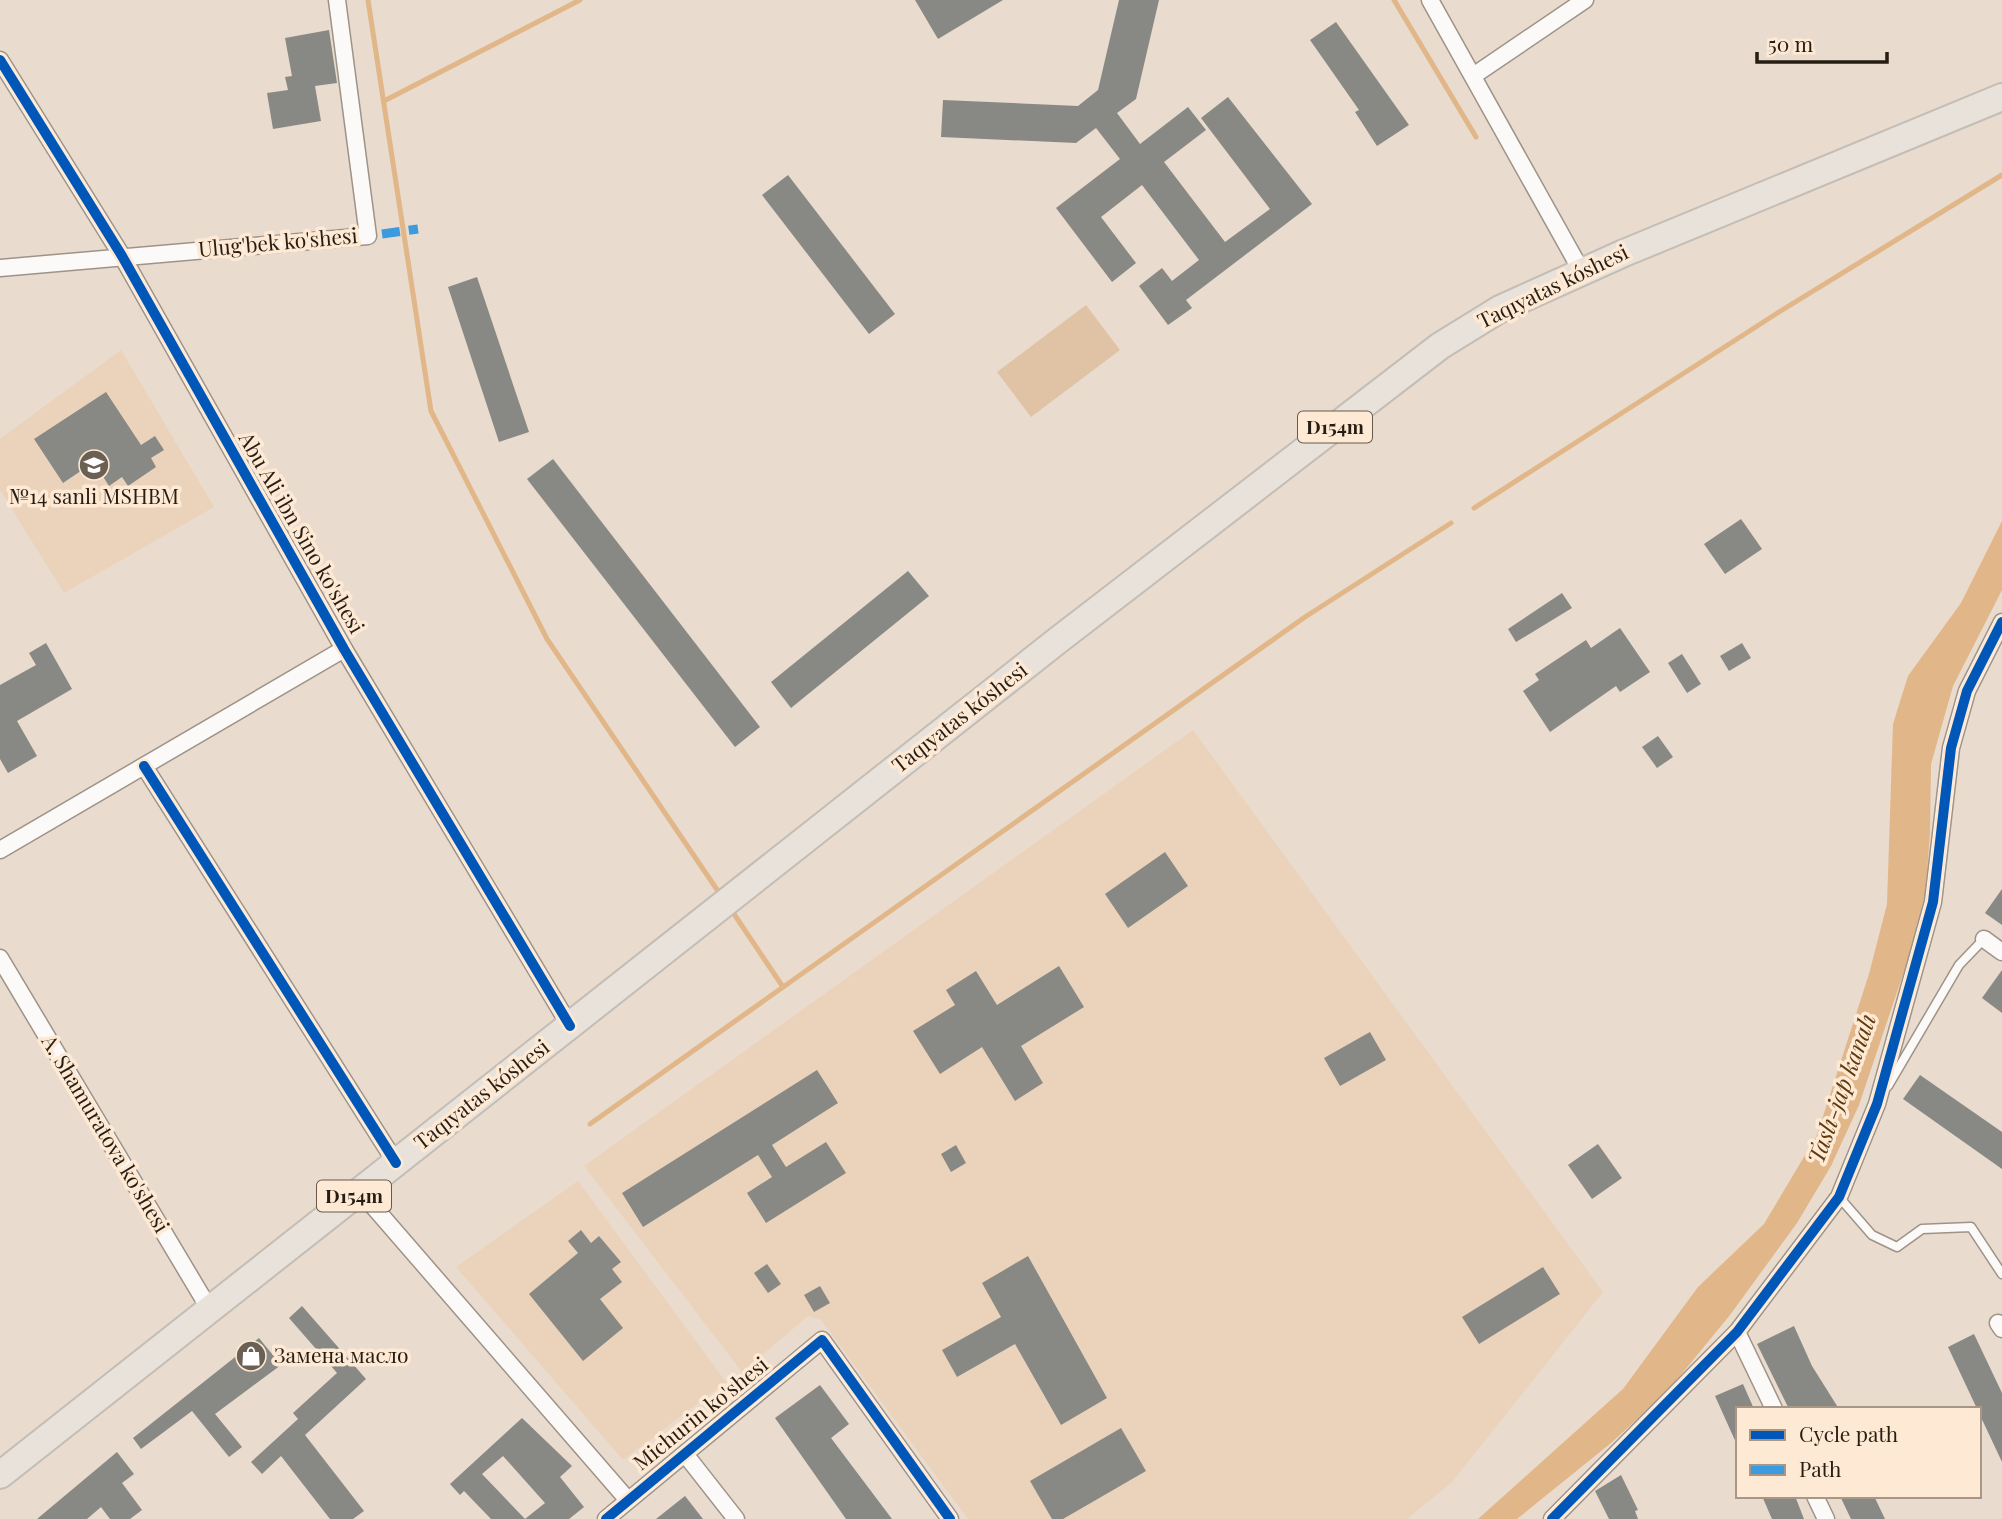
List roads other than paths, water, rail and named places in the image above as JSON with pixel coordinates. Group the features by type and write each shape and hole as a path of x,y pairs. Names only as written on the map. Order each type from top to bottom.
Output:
{"main road":[{"name":"Taqıyatas kóshesi","path":"0,1475 1046,650 1440,346 1500,309 1582,272 2002,97"}],"street":[{"path":"1430,0 1582,272"},
{"path":"1473,76 1585,0"},
{"name":"Ulug'bek ko'shesi","path":"0,268 369,236 337,3"},
{"name":"Abu Ali ibn Sino ko'shesi","path":"0,60 122,256 344,649 570,1026"},
{"path":"1552,1519 1572,1502 1737,1332 1839,1197 1877,1104 1933,902 1951,748 1967,691 2002,622"},
{"path":"0,850 344,649"},
{"path":"144,766 396,1163"},
{"path":"1984,939 2002,952"},
{"name":"A. Shamuratova ko'shesi","path":"0,958 209,1310"},
{"path":"360,1191 627,1499"},
{"path":"1737,1332 1773,1407"},
{"name":"Michurin ko'shesi","path":"606,1519 822,1339 950,1519"},
{"path":"685,1454 736,1519"},
{"path":"1816,1498 1826,1519"},
{"path":"1572,1502 1580,1519"}],"lane":[{"path":"1877,1104 1959,965 1984,939"},
{"path":"1839,1197 1872,1235 1897,1247 1922,1229 1971,1227 2002,1274"}],"water":[{"name":"Taslı-jap kanalı","path":"2002,521 2002,590 1953,686 1931,764 1930,833 1924,912 1859,1105 1831,1166 1797,1223 1730,1315 1666,1393 1611,1443 1517,1519 1478,1519 1623,1389 1698,1287 1764,1224 1817,1135 1869,974 1887,904 1893,724 1908,676 1961,603"}],"waterway":[{"path":"368,0 431,411 547,639 722,897"},
{"path":"384,101 580,0"},
{"path":"1394,0 1476,137"},
{"path":"1474,508 1779,312 2002,175"},
{"path":"590,1124 1305,617 1451,523"},
{"path":"730,908 783,987"}],"place":[{"name":"№14 sanli MSHBM","path":"94,465"},
{"name":"Замена масло","path":"251,1356"}]}
